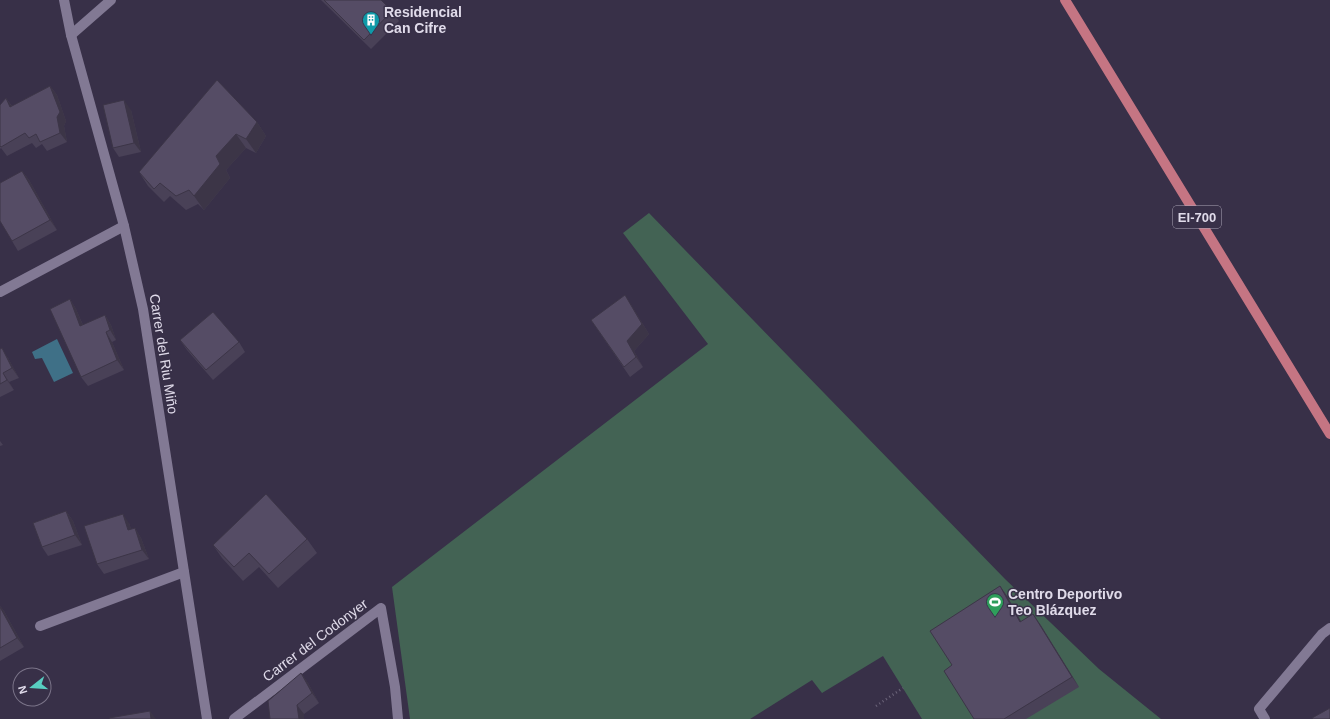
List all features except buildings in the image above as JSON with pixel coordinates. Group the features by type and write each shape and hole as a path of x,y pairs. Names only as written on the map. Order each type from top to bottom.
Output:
{"main road":[{"name":"EI-700","path":"1065,0 1330,434"}],"street":[{"name":"Carrer del Riu Miño","path":"64,0 71,35 124,226 143,309 207,719"},
{"path":"71,35 110,0"},
{"path":"0,292 124,226"},
{"path":"40,626 184,572"},
{"name":"Carrer del Codonyer","path":"234,719 380,608 395,686 398,719"},
{"path":"1265,719 1259,709 1322,634 1330,628"}],"path":[{"path":"876,706 903,688"}],"green space":[{"path":"649,213 1005,579 1099,669 1161,719 922,719 883,656 822,693 812,680 750,719 410,719 392,587 708,344 623,233"}],"water":[{"path":"57,339 73,373 54,382 42,358 35,359 32,352"}],"place":[{"name":"Residencial Can Cifre","path":"371,35"},
{"name":"Centro Deportivo Teo Blázquez","path":"995,617"}]}
